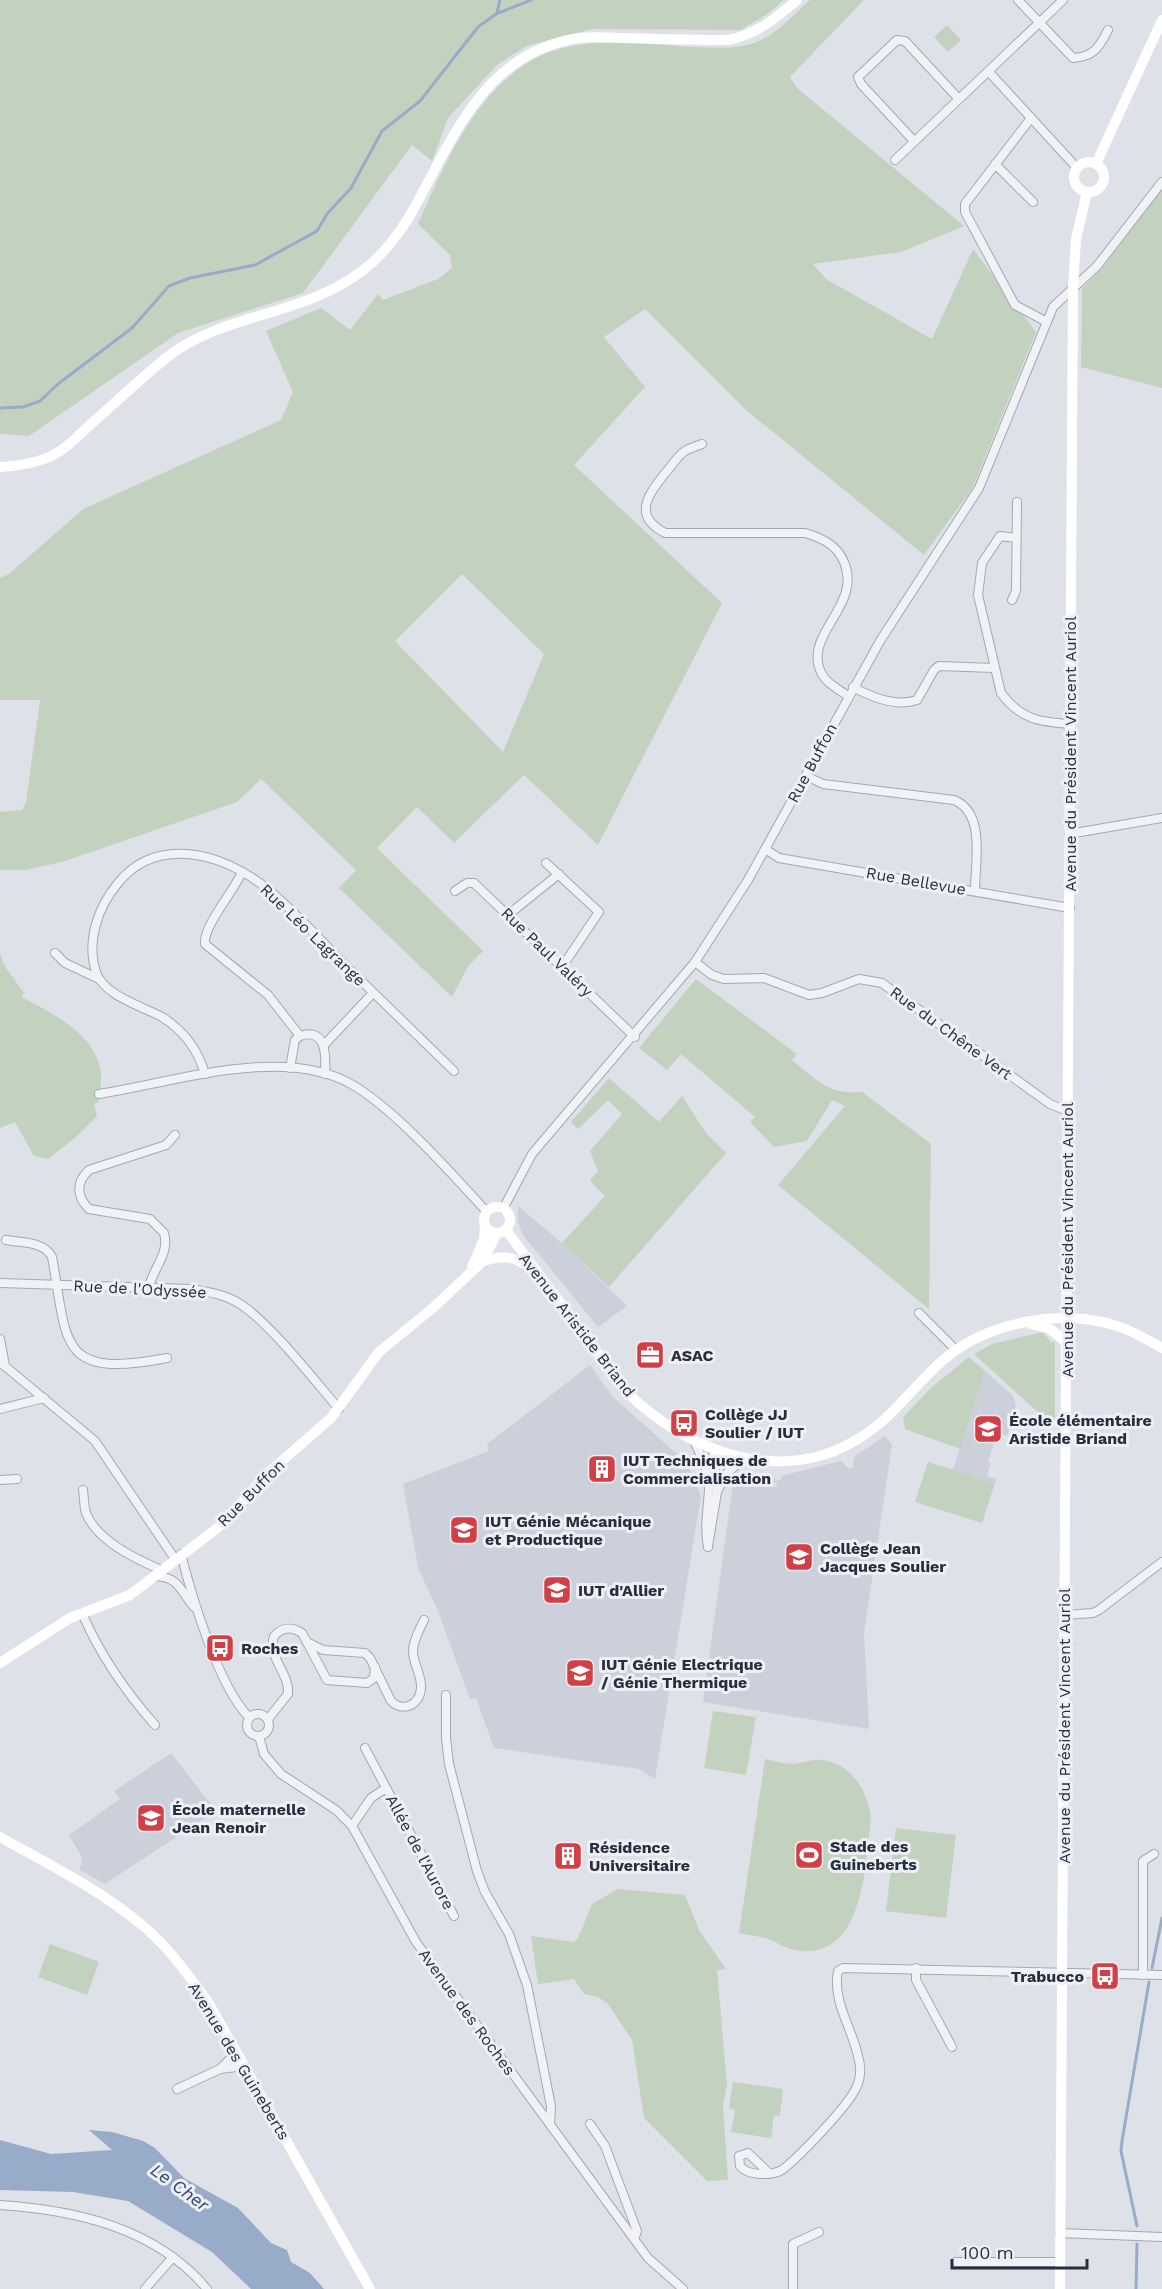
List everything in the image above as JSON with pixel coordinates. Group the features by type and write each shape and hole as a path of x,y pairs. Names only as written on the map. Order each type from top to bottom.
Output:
{"main road":[{"path":"0,466 31,463 64,448 166,358 188,342 219,329 305,303 336,290 364,270 390,246 410,218 461,119 483,91 509,67 539,50 579,38 728,40 746,37 764,28 797,0"},
{"path":"1096,164 1162,20"},
{"path":"1084,163 1096,164 1104,174 1103,182 1095,191 1087,192 1076,185 1074,176 1077,168 1084,163"},
{"name":"Avenue du Président Vincent Auriol","path":"1060,2289 1073,287 1076,239 1087,192"},
{"path":"493,1208 503,1209 510,1219 501,1231 489,1231 486,1218 493,1208"},
{"name":"Rue Buffon","path":"465,1277 484,1239 486,1218"},
{"name":"Rue Buffon","path":"0,1663 82,1613 130,1595 220,1526 268,1473 339,1409 379,1352 434,1307 483,1261 501,1231"},
{"name":"Avenue Aristide Briand","path":"501,1231 533,1269 626,1391 644,1409 695,1443 745,1458 795,1460 843,1447 876,1427 956,1350 984,1335 1013,1325 1034,1320 1066,1319 1116,1326 1162,1348"},
{"path":"483,1261 502,1256 518,1260 533,1269"},
{"path":"1013,1325 1042,1326 1066,1342"},
{"name":"Avenue des Guineberts","path":"0,1836 99,1894 143,1925 182,1967 208,2002 370,2289"}],"street":[{"path":"1018,0 1073,57 1086,57 1099,49 1108,30"},
{"path":"895,160 1063,0"},
{"path":"914,141 861,84 858,76 897,40 905,41 958,98"},
{"path":"989,72 1077,168"},
{"path":"1031,118 965,204 965,212 1015,305 1047,322"},
{"path":"995,164 1033,202"},
{"name":"Rue Buffon","path":"503,1209 532,1154 635,1036 695,962 765,849 853,687 916,583 979,488 1053,307 1097,266 1162,182"},
{"path":"702,444 683,452 648,495 645,507 648,518 655,528 665,533 805,533 834,546 848,570 848,584 846,596 822,641 818,666 828,683 848,696"},
{"path":"1012,600 1016,591 1017,502"},
{"path":"1016,538 1000,536 982,563 980,574 979,608 1001,693 1007,702 1039,722 1070,724"},
{"path":"853,687 873,698 910,702 917,700 934,670 939,666 994,668"},
{"path":"806,776 824,784 954,800 963,804 969,809 975,826 975,891"},
{"path":"1069,834 1162,818"},
{"name":"Rue Bellevue","path":"765,849 779,858 1070,908"},
{"name":"Rue Léo Lagrange","path":"99,979 93,957 94,928 102,908 116,885 140,863 169,853 194,854 218,860 264,887 454,1071"},
{"path":"546,863 599,912 562,967"},
{"path":"242,872 237,886 207,930 205,944 268,994 300,1036"},
{"path":"508,915 559,874"},
{"name":"Rue Paul Valéry","path":"455,891 467,883 474,883 635,1036"},
{"path":"55,953 65,963 99,979 116,993 164,1018 183,1034 194,1048 205,1074"},
{"name":"Rue du Chêne Vert","path":"695,962 712,975 724,979 764,978 809,995 822,993 859,979 882,983 1050,1104 1067,1111"},
{"path":"324,1045 374,993"},
{"path":"290,1068 295,1040 305,1034 319,1039 324,1045 327,1052 325,1074"},
{"path":"99,1094 242,1069 290,1068 325,1074 349,1083 368,1095 405,1128 486,1218"},
{"path":"149,1287 152,1274 166,1250 164,1233 150,1219 89,1209 79,1195 79,1186 82,1176 89,1170 166,1145 175,1135"},
{"path":"6,1240 41,1246 48,1250 52,1257 63,1327 77,1352 100,1363 131,1365 167,1358"},
{"name":"Rue de l'Odyssée","path":"0,1283 191,1288 220,1294 240,1304 256,1316 339,1409"},
{"path":"919,1313 956,1350"},
{"path":"0,1339 2,1364 94,1441 178,1557 197,1611 232,1695 249,1717"},
{"path":"0,1409 44,1398"},
{"path":"695,1443 705,1463 708,1476 704,1530 708,1547 717,1492 713,1450"},
{"path":"717,1492 728,1473 745,1458"},
{"path":"0,1480 17,1479"},
{"path":"83,1490 86,1514 101,1533 158,1573 178,1584 197,1611"},
{"path":"1065,1615 1093,1613 1100,1610 1162,1562"},
{"path":"82,1613 110,1667 155,1725"},
{"path":"249,1717 247,1724 249,1731 259,1736 268,1730 268,1719 286,1699 289,1688 272,1650 274,1636 280,1630 295,1629 308,1642 323,1650 365,1653 375,1667 384,1689 397,1706 410,1706 418,1699 421,1683 413,1649 424,1620"},
{"path":"308,1642 327,1680 367,1683 384,1689"},
{"path":"367,1683 374,1678 375,1667"},
{"path":"446,1695 446,1738 449,1764 477,1871 485,1892 508,1934 526,1985 551,2106 550,2124"},
{"path":"249,1717 259,1713 268,1719"},
{"name":"Avenue des Roches","path":"259,1736 264,1754 280,1774 336,1810 352,1826 416,1942 648,2258 683,2289"},
{"name":"Allée de l'Aurore","path":"365,1748 454,1916"},
{"name":"Allée de l'Aurore","path":"352,1826 371,1798 386,1788"},
{"path":"1143,1975 1143,1861 1154,1854"},
{"path":"769,2173 778,2172 790,2164 856,2090 860,2075 858,2056 837,1993 838,1971 843,1968 1062,1971 1162,1975"},
{"path":"916,1968 916,1980 952,2047"},
{"path":"220,2069 236,2053"},
{"path":"177,2089 220,2069 244,2066"},
{"path":"590,2124 608,2154 637,2231 634,2239"},
{"path":"0,2205 54,2209 116,2226 173,2257 207,2289"},
{"path":"793,2289 793,2244 819,2232"},
{"path":"1060,2233 1162,2237"},
{"path":"145,2289 173,2257"},
{"path":"956,2262 1060,2262"}],"shaded area":[{"path":"518,1206 562,1243 627,1306 598,1327 523,1235 518,1222"},
{"name":"IUT d'Allier","path":"590,1365 613,1397 687,1463 701,1496 655,1779 639,1769 494,1748 476,1698 470,1699 438,1611 418,1568 403,1484 489,1451 487,1444"},
{"name":"École élémentaire Aristide Briand","path":"985,1371 1013,1396 1016,1406 1007,1436 997,1433 988,1462 991,1463 987,1476 996,1479 995,1483 953,1470"},
{"name":"Collège Jean Jacques Soulier","path":"885,1436 892,1445 864,1633 869,1729 703,1702 733,1483 736,1481 776,1487 777,1483 769,1482 775,1478 776,1481 781,1480 781,1476 841,1461 849,1469 854,1467 855,1456"},
{"name":"École maternelle Jean Renoir","path":"171,1753 216,1811 105,1884 80,1870 82,1857 69,1835 120,1799 114,1791"}],"green space":[{"path":"0,0 784,0 766,15 740,30 592,29 527,46 498,64 448,118 432,161 412,145 303,293 178,333 29,436 0,434"},
{"path":"810,0 864,0 790,77 797,88 964,226 901,252 813,264 826,279 932,339 973,249 1036,332 973,487 924,555 746,410 645,309 604,337 645,387 574,465 722,603 598,845 524,775 454,843 417,807 377,848 483,951 468,966 452,997 339,888 356,870 261,779 237,802 62,862 25,870 0,870 0,812 22,810 26,802 40,700 0,700 0,578 9,574 83,509 281,420 293,392 266,331 321,308 350,330 378,294 383,300 438,279 452,268 450,255 418,224 450,156 476,113 491,94 529,62 568,47 610,42 736,47 761,40 774,32","holes":["462,574 544,654 503,752 395,641"]},
{"path":"947,25 961,40 948,52 934,37"},
{"path":"1162,190 1162,388 1081,367 1082,289 1102,268"},
{"path":"0,953 4,965 24,993 22,997 72,1027 92,1048 98,1061 101,1078 99,1102 94,1104 97,1116 75,1138 48,1159 34,1156 15,1122 0,1128"},
{"path":"696,979 797,1054 792,1060 816,1080 840,1091 862,1092 931,1144 929,1309 778,1185 845,1106 832,1100 807,1141 774,1147 750,1122 755,1117 681,1054 667,1070 639,1048"},
{"path":"609,1078 659,1122 682,1096 706,1133 726,1153 609,1287 562,1243 605,1196 590,1181 598,1171 590,1151 622,1114 608,1100 578,1129 571,1122"},
{"path":"1043,1332 1051,1342 1055,1342 1055,1420 1051,1424 974,1354 992,1344"},
{"path":"969,1357 985,1371 960,1449 905,1429 903,1417 932,1387"},
{"path":"928,1462 995,1483 982,1523 915,1502"},
{"path":"713,1711 756,1717 746,1775 704,1768"},
{"path":"765,1759 791,1764 818,1760 833,1762 850,1773 856,1780 862,1788 869,1807 871,1817 867,1857 858,1903 850,1923 838,1939 822,1949 800,1951 786,1948 766,1938 739,1933"},
{"path":"896,1828 956,1835 946,1918 886,1911"},
{"path":"618,1889 685,1895 699,1930 726,1969 717,1970 727,2084 723,2106 728,2180 707,2181 644,2118 632,2040 608,2004 598,1997 584,1994 574,1979 538,1984 531,1936 574,1942 578,1938 592,1904"},
{"path":"50,1944 99,1962 87,1995 38,1977"},
{"path":"733,2082 783,2089 780,2116 774,2115 771,2138 731,2132 735,2110 729,2108"}],"water":[{"name":"Le Cher","path":"89,2130 112,2132 143,2141 155,2148 184,2178 238,2208 271,2243 287,2250 291,2262 310,2273 324,2289 251,2289 212,2252 128,2201 73,2192 0,2190 0,2140 51,2154 112,2150"}],"waterway":[{"path":"497,13 500,0"},
{"path":"0,408 23,407 40,401 58,384 132,328 169,286 190,278 255,265 317,231 327,214 351,188 382,131 420,101 478,27 496,14 531,0"},
{"path":"1152,1968 1162,1918"},
{"path":"1137,2226 1121,2151 1149,1982"},
{"path":"1136,2289 1137,2244"}],"place":[{"name":"ASAC","path":"650,1355"},
{"name":"Collège JJ Soulier / IUT","path":"684,1423"},
{"name":"École élémentaire Aristide Briand","path":"988,1429"},
{"name":"IUT Techniques de Commercialisation","path":"602,1469"},
{"name":"IUT Génie Mécanique et Productique","path":"464,1530"},
{"name":"Collège Jean Jacques Soulier","path":"799,1557"},
{"name":"IUT d'Allier","path":"557,1590"},
{"name":"Roches","path":"220,1648"},
{"name":"IUT Génie Electrique / Génie Thermique","path":"580,1673"},
{"name":"École maternelle Jean Renoir","path":"151,1818"},
{"name":"Stade des Guineberts","path":"809,1855"},
{"name":"Résidence Universitaire","path":"568,1856"},
{"name":"Trabucco","path":"1105,1976"}]}
